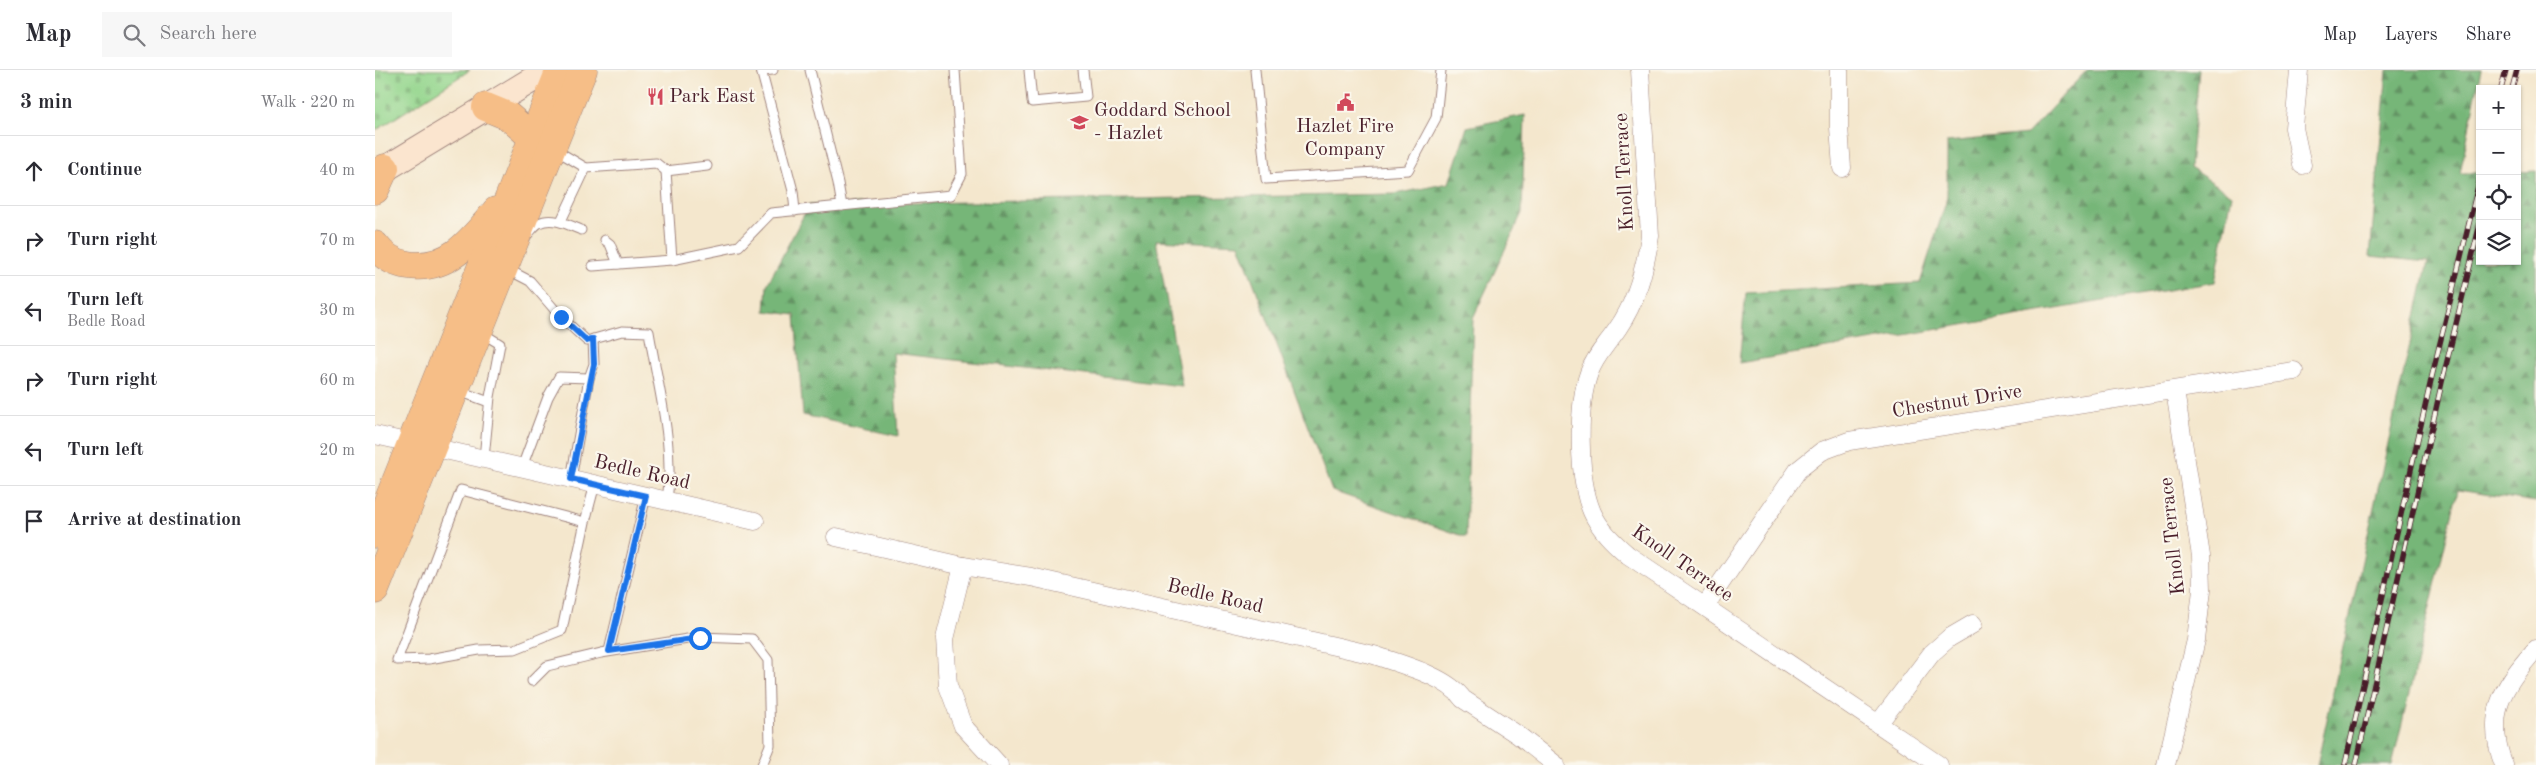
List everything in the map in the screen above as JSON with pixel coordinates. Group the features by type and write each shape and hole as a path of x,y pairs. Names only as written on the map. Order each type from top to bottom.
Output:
{"highway":[{"path":"375,534 422,445 455,389 507,260 542,143 560,70"},
{"path":"375,245 385,256 402,264 421,266 442,262 466,246 511,193 583,70"},
{"path":"486,107 508,116 542,143"},
{"path":"375,590 422,445 511,193"}],"main road":[{"path":"378,178 486,107 548,70"}],"street":[{"name":"Knoll Terrace","path":"1640,70 1650,236 1643,272 1631,305 1595,359 1585,385 1581,414 1583,478 1592,512 1612,541 1628,555 1939,765"},
{"path":"1839,70 1839,127 1842,168"},
{"path":"2299,70 2294,128 2302,165"},
{"name":"Chestnut Drive","path":"1705,606 1790,479 1812,457 1822,451 1849,441 2294,371"},
{"name":"Knoll Terrace","path":"2166,765 2196,640 2202,590 2201,556 2175,390"},
{"name":"Bedle Road","path":"375,435 755,521"},
{"name":"Bedle Road","path":"836,537 963,566 1031,576 1374,655 1412,668 1458,691 1463,699 1518,735 1556,765"},
{"path":"963,566 945,639 948,686 963,726 999,765"},
{"path":"1878,724 1932,653 1949,638 1973,624"},
{"path":"2504,765 2496,739 2498,707 2502,693 2513,674 2536,649"}],"lane":[{"path":"773,70 761,70 793,191 795,210"},
{"path":"810,70 838,183 841,206"},
{"path":"593,266 672,260 739,246 771,213 951,195 963,174 955,70"},
{"path":"1029,70 1032,102 1086,97 1083,70"},
{"path":"1255,70 1266,179 1409,170 1436,118 1441,70"},
{"path":"542,143 586,168 655,163 666,171 707,166"},
{"path":"561,222 586,168"},
{"path":"666,171 672,260"},
{"path":"581,230 561,222 539,223 507,260 530,281 561,317 587,341 623,331 649,332 665,426 670,477 667,500"},
{"path":"605,240 610,244 617,264"},
{"path":"478,331 500,344 489,402 483,458"},
{"path":"571,479 589,378 594,364 593,339"},
{"path":"522,467 548,397 559,377 589,378"},
{"path":"455,389 489,402"},
{"path":"585,522 461,490 397,660 429,659 479,650 515,648 562,630 595,484"},
{"path":"609,651 646,496"},
{"path":"532,680 547,666 609,651 700,638 752,639 768,660 770,745 762,765"}],"green space":[{"path":"375,70 470,70 375,131"},
{"path":"2087,70 2199,70 2190,168 2232,195 2215,282 1739,363 1746,293 1920,283 1947,199 1947,142 2027,134"},
{"path":"2387,70 2481,70 2478,85 2476,85 2476,95 2460,173 2476,173 2476,265 2521,265 2521,172 2536,171 2536,502 2458,490 2392,765 2317,765 2428,262 2370,256"},
{"path":"1525,115 1522,213 1473,318 1466,537 1332,491 1239,244 1156,240 1182,386 893,353 898,436 803,415 795,315 765,311 767,285 809,205 1395,194 1449,183 1467,127"}],"railway":[{"path":"2502,85 2506,70"},
{"path":"2513,85 2517,70"},
{"path":"2345,765 2431,380 2476,194"},
{"path":"2356,765 2442,382 2476,241"}],"place":[{"name":"Park East","path":"655,97"},
{"name":"Hazlet Fire Company","path":"1345,103"},
{"name":"Goddard School - Hazlet","path":"1080,122"}],"route":[{"path":"561,317 587,341 593,339 594,364 589,378 571,479 646,496 609,651 700,638"}]}
